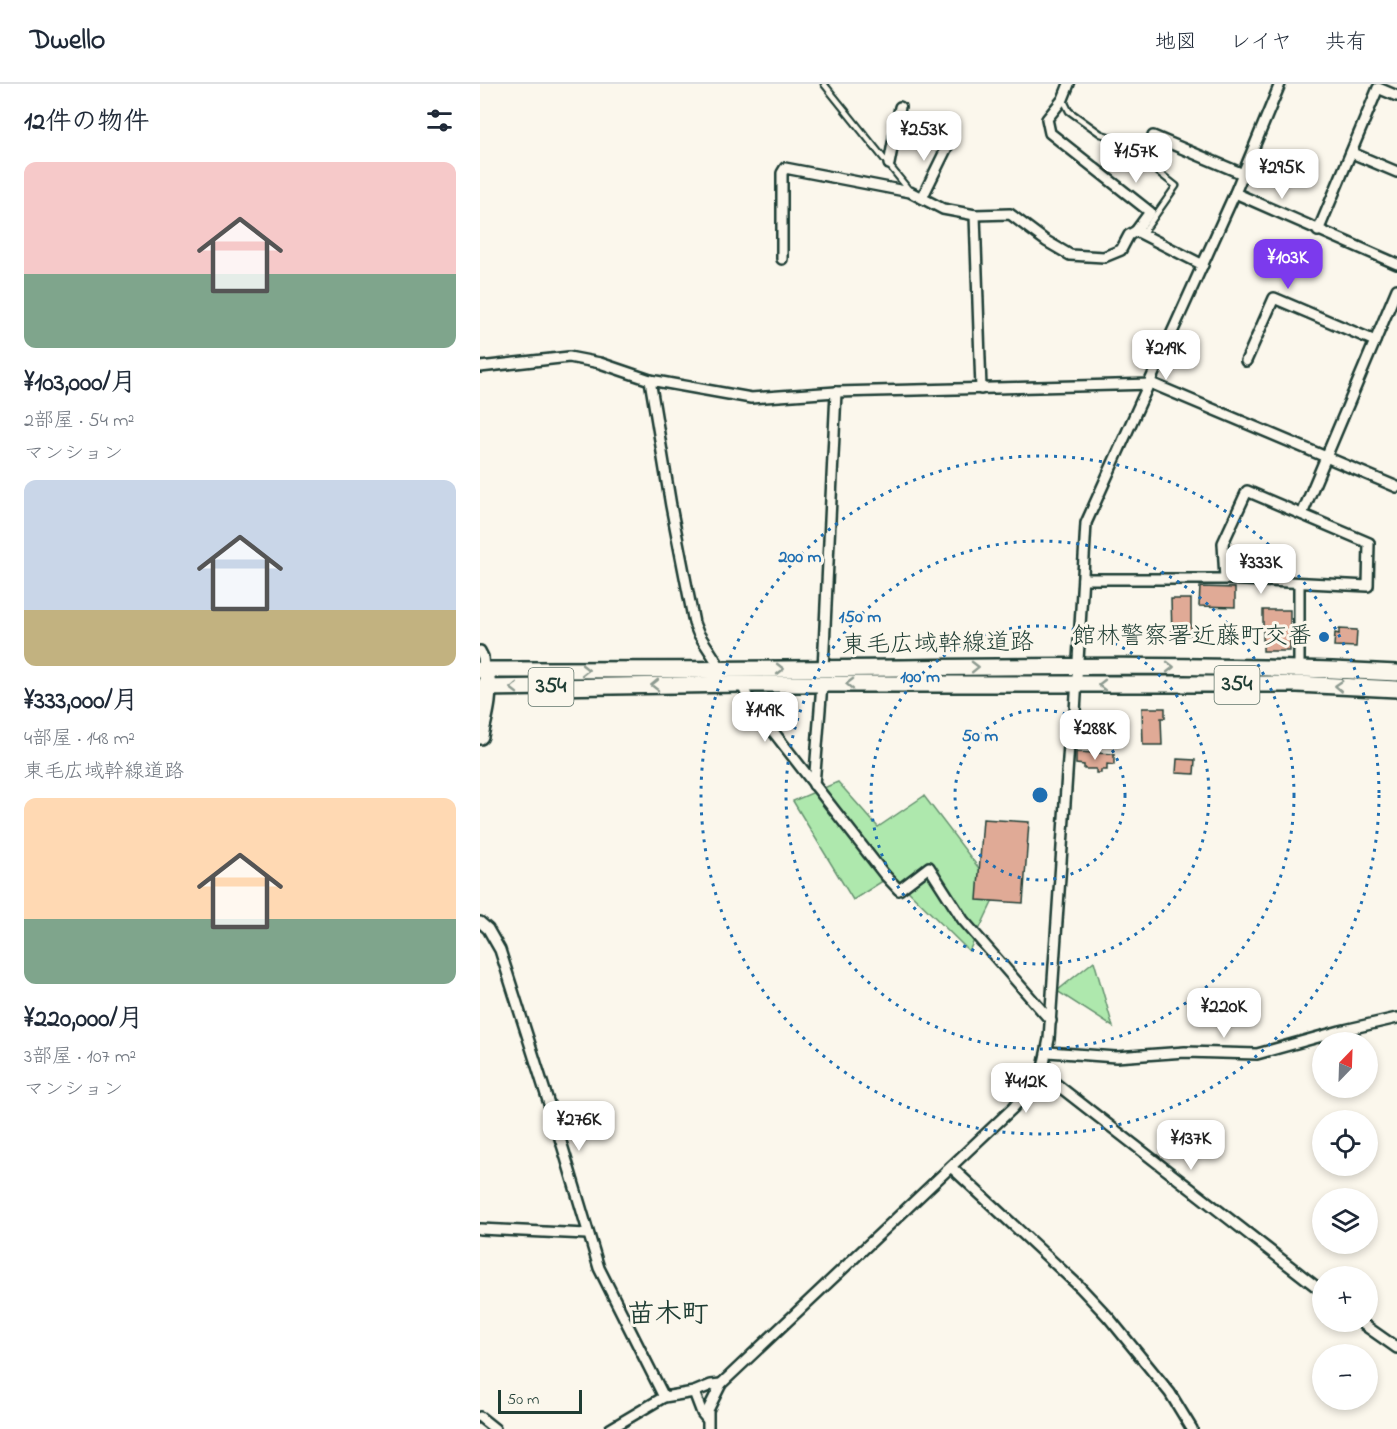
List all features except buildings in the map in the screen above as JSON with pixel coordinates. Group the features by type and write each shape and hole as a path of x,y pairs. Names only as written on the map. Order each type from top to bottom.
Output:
{"highway":[{"name":"東毛広域幹線道路","path":"483,678 741,684 823,677 1077,666 1299,668 1397,673"},
{"name":"東毛広域幹線道路","path":"483,678 722,670 823,677 1076,685 1297,684 1397,689"},
{"path":"480,736 483,678"}],"street":[{"path":"1069,84 1063,99 1047,119 1050,133 1150,212 1139,233"},
{"path":"707,1424 713,1398 721,1384 1013,1108 1042,1073 1048,1052 1051,1021 1069,744 1075,712 1086,523 1235,194 1280,84"},
{"path":"1318,231 1378,88 1397,96"},
{"path":"889,165 900,107"},
{"path":"1154,136 1243,174"},
{"path":"922,198 951,139"},
{"path":"1352,153 1397,172"},
{"path":"782,259 782,174 785,168 910,192 943,209 975,214 1010,214 1046,241 1070,255 1104,257 1122,250 1129,235 1139,233 1203,265"},
{"path":"1235,194 1397,264"},
{"path":"975,214 981,389"},
{"path":"1302,514 1397,289"},
{"path":"1246,361 1274,298 1375,341"},
{"path":"480,367 568,357 600,363 650,380 751,398 836,392 1153,384 1397,487"},
{"path":"650,380 694,623 722,670"},
{"path":"814,785 823,677 836,392"},
{"path":"1083,579 1225,579 1368,586 1369,543 1247,491 1223,543 1225,579"},
{"path":"1299,583 1299,668"},
{"path":"480,651 483,657 483,678"},
{"path":"741,684 751,703 884,874 899,890 928,867 963,920 1051,1021"},
{"path":"480,922 494,939 503,959 599,1268 664,1397"},
{"path":"1048,1052 1116,1057 1185,1052 1257,1054 1397,1018"},
{"path":"1042,1073 1312,1283"},
{"path":"951,1167 1080,1287 1109,1318 1170,1393 1192,1429"},
{"path":"480,1229 587,1234"},
{"path":"1374,1332 1397,1348"},
{"path":"610,1429 664,1397 721,1384"},
{"path":"694,1392 707,1424"},
{"path":"480,1417 495,1429"}],"lane":[{"path":"824,84 910,192"},
{"path":"1063,99 1069,111 1101,134 1137,145 1152,155 1157,171 1176,186 1139,233"}],"green space":[{"path":"838,782 878,827 924,796 997,892 969,951 892,875 853,900 793,801"},
{"path":"1094,961 1113,1027 1057,991"}],"place":[{"name":"館林警察署近藤町交番","path":"1324,637"}],"district":[{"name":"苗木町","path":"668,1315"}]}
